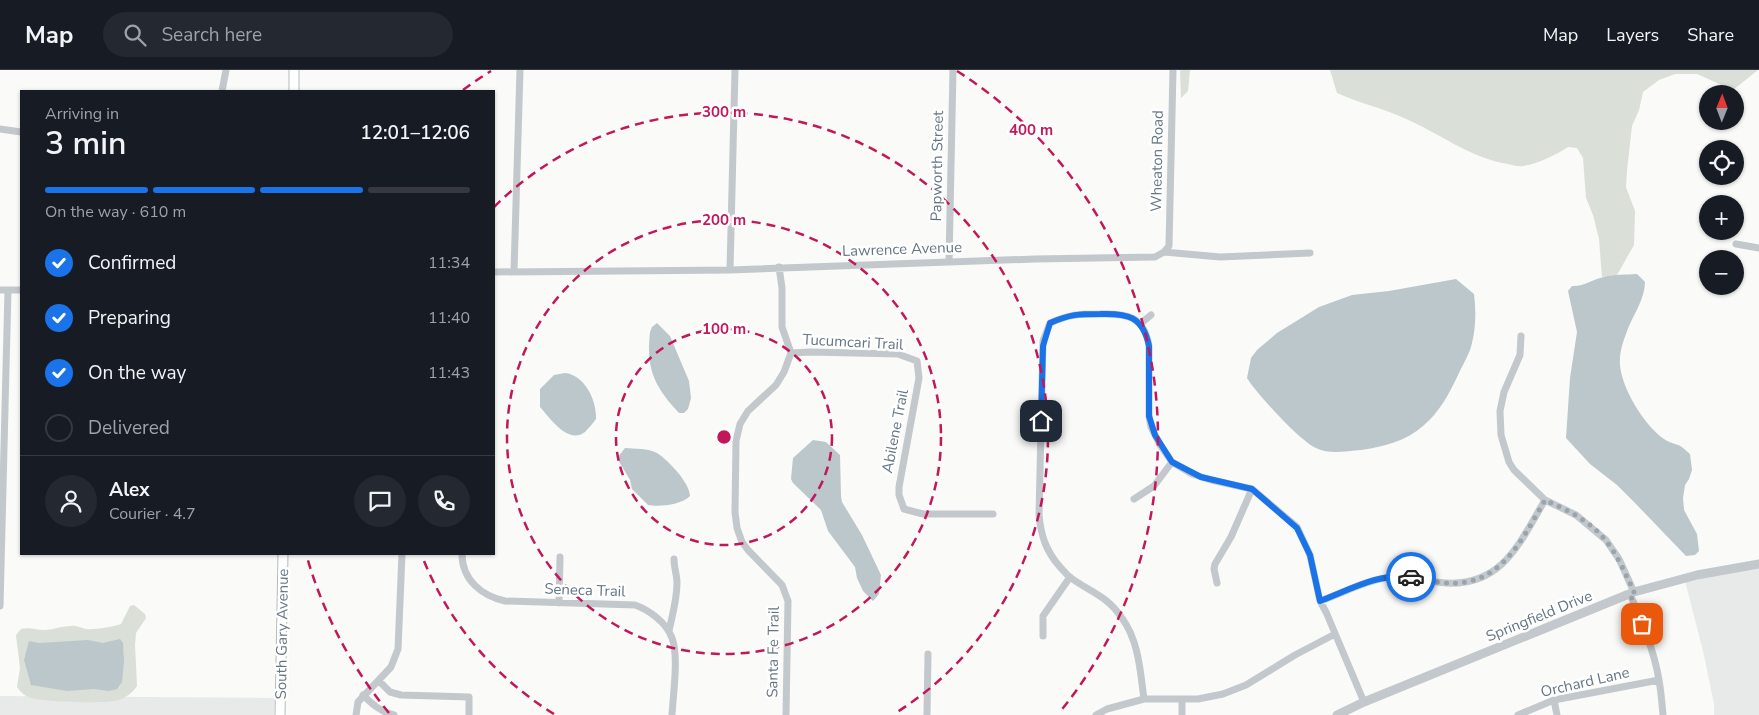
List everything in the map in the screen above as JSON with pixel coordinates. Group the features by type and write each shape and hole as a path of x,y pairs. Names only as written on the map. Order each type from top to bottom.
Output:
{"main road":[{"path":"294,70 294,90"},
{"name":"South Gary Avenue","path":"280,715 283,555"}],"street":[{"path":"222,90 226,70"},
{"path":"514,272 520,70"},
{"path":"730,270 735,70"},
{"name":"Papworth Street","path":"949,262 953,70"},
{"name":"Wheaton Road","path":"1164,252 1169,246 1173,70"},
{"path":"0,129 20,132"},
{"path":"1736,244 1759,248"},
{"name":"Lawrence Avenue","path":"495,272 730,270 779,267 1155,257 1164,252 1220,257 1310,253"},
{"path":"779,267 782,288 782,327 791,353"},
{"path":"0,290 20,290"},
{"path":"0,606 8,290"},
{"path":"1144,699 1138,655 1127,626 1108,601 1070,577 1052,557 1040,531 1043,346 1050,323 1075,314 1118,313 1130,317 1140,324 1147,336 1149,346 1149,416 1155,435 1172,462 1201,477 1252,489 1297,528 1312,562 1320,601 1364,702"},
{"path":"1140,324 1151,316"},
{"path":"1521,336 1520,355 1502,400 1500,417 1504,450 1514,470 1545,500 1576,515 1606,540 1619,560 1649,641 1659,680 1663,715"},
{"name":"Tucumcari Trail","path":"791,353 898,354 914,360"},
{"name":"Santa Fe Trail","path":"786,715 788,602 782,585 742,542 737,528 735,512 736,441 740,424 748,411 776,385 784,372 791,353"},
{"name":"Abilene Trail","path":"914,360 917,362 919,378 899,487 899,495 904,509 924,514 993,514"},
{"path":"1134,499 1154,486 1172,462"},
{"path":"1217,583 1214,564 1231,537 1252,489"},
{"path":"1320,601 1372,581 1391,577 1406,576 1444,583 1467,582 1479,578 1498,569 1509,558 1545,500"},
{"path":"356,715 358,702 391,667 398,649 402,555"},
{"name":"Seneca Trail","path":"462,555 466,572 474,586 487,595 506,601 635,605 651,612 669,631 675,650 672,715"},
{"path":"559,603 560,557"},
{"path":"669,631 676,601 677,584 674,559"},
{"name":"Springfield Drive","path":"1337,715 1364,702 1632,593 1697,575 1759,564"},
{"path":"1043,636 1043,616 1070,577"},
{"path":"1096,715 1107,709 1144,699 1198,699 1223,694 1246,685 1295,655 1335,634"},
{"path":"927,715 928,654"},
{"name":"Orchard Lane","path":"1518,715 1554,700 1659,680"},
{"path":"378,681 390,692 401,695 469,697 469,715"},
{"path":"363,695 382,711 394,715"},
{"path":"1182,699 1182,715"},
{"path":"1554,700 1557,715"}],"shaded area":[{"path":"1180,70 1190,70 1188,91 1181,98"},
{"path":"1330,70 1758,70 1739,85 1722,85 1697,74 1675,74 1659,80 1643,92 1639,110 1632,126 1626,187 1635,211 1634,245 1617,275 1602,277 1599,239 1593,215 1586,198 1583,158 1577,148 1568,147 1546,159 1523,166 1494,161 1468,151 1404,118 1337,93"},
{"path":"1637,274 1645,282 1644,288 1641,301 1627,331 1620,365 1625,385 1635,406 1649,425 1664,439 1681,446 1690,454 1692,470 1685,485 1683,498 1684,510 1697,534 1699,551 1695,555 1686,556 1617,485 1590,464 1566,438 1570,378 1577,332 1568,291 1572,286 1612,275"},
{"path":"1456,279 1474,294 1475,325 1471,347 1444,401 1423,426 1409,436 1386,445 1361,450 1338,452 1321,450 1309,444 1290,427 1247,378 1251,358 1257,350 1277,333 1319,307 1352,295 1389,291"},
{"path":"657,323 670,336 689,381 691,398 688,409 684,413 679,413 663,394 651,367 649,356 650,332"},
{"path":"565,373 578,378 584,384 592,397 596,412 596,419 585,432 579,435 566,433 540,407 540,389 554,375"},
{"path":"813,440 826,442 840,455 842,502 862,535 881,575 879,594 873,601 863,591 857,578 855,567 828,531 821,510 791,479 793,458"},
{"path":"625,448 650,450 662,456 682,479 690,496 670,505 648,505 632,489 630,480 617,458"},
{"path":"1759,568 1759,715 1714,715 1714,704 1703,651 1685,581"},
{"path":"134,605 145,614 146,618 136,633 137,686 124,698 112,701 90,702 39,699 23,694 17,687 20,668 16,635 21,629 47,630 77,626 86,629 98,629 113,626 121,624 130,606"},
{"path":"120,639 123,643 124,662 122,682 117,689 109,691 94,689 67,691 31,685 24,660 29,641 39,643 88,640 103,643"},
{"path":"0,696 275,698 274,715 0,715"}],"way so far":[{"path":"1411,577 1444,583 1467,582 1498,569 1515,550 1545,500 1576,515 1606,540 1619,560 1634,592 1630,594 1642,624"}],"route":[{"path":"1041,421 1043,341 1050,323 1075,314 1118,313 1135,319 1147,336 1149,346 1149,416 1151,427 1160,444 1172,462 1192,474 1252,489 1297,528 1310,555 1320,601 1372,581 1391,577 1411,577"}]}
